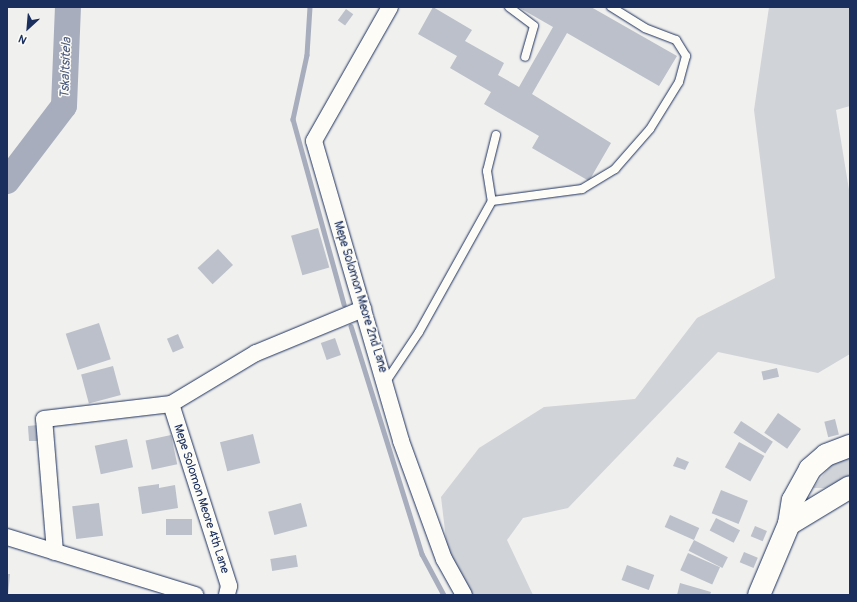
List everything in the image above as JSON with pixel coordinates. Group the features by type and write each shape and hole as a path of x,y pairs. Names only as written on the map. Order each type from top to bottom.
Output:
{"main road":[{"path":"758,595 789,524 794,500 810,469 826,455 850,446"},
{"path":"789,524 850,487"}],"street":[{"name":"Mepe Solomon Meore 2nd Lane","path":"390,7 314,140 401,441 444,559 464,595"},
{"path":"55,552 44,419 171,404 256,353 363,309"},
{"name":"Mepe Solomon Meore 4th Lane","path":"171,404 229,586 227,595"},
{"path":"7,537 194,595"}],"lane":[{"path":"509,7 534,26 526,57"},
{"path":"492,200 582,189 615,169 650,129 680,82 686,56 676,40 645,28 611,7"},
{"path":"385,383 419,332 492,200 487,171 496,136"}],"shaded area":[{"path":"769,7 850,7 850,106 836,110 850,196 850,354 818,373 718,352 568,508 523,518 507,540 533,595 472,595 448,556 441,497 479,448 544,407 635,399 697,318 775,278 754,110"},
{"path":"850,457 850,477 825,488 813,488 831,465"}],"building":[{"path":"433,7 472,30 465,41 504,63 498,75 519,87 553,27 518,7 591,7 677,56 659,86 567,33 532,94 611,143 589,181 532,148 539,136 484,104 491,92 450,68 457,56 418,34"},
{"path":"346,9 353,14 345,26 338,20"},
{"path":"318,228 329,267 302,275 291,236"},
{"path":"218,249 233,265 213,284 198,268"},
{"path":"99,323 111,359 77,370 66,334"},
{"path":"178,334 184,348 173,352 167,339"},
{"path":"335,338 341,355 327,360 321,343"},
{"path":"113,366 121,395 89,404 81,375"},
{"path":"777,368 779,377 763,380 761,372"},
{"path":"778,413 801,429 787,449 764,433"},
{"path":"835,419 839,435 828,437 824,422"},
{"path":"741,421 773,442 765,453 733,433"},
{"path":"38,425 38,441 29,441 28,426"},
{"path":"253,434 260,463 227,471 220,442"},
{"path":"171,435 177,464 152,470 146,440"},
{"path":"127,439 133,467 101,474 95,446"},
{"path":"739,442 764,456 750,481 725,467"},
{"path":"677,457 689,462 685,470 673,466"},
{"path":"159,484 159,488 175,485 178,508 142,514 138,487"},
{"path":"721,490 748,501 739,524 712,513"},
{"path":"99,503 103,536 76,539 72,506"},
{"path":"301,503 307,526 274,535 268,512"},
{"path":"670,515 699,528 694,540 665,527"},
{"path":"716,518 740,530 734,543 710,530"},
{"path":"166,519 192,519 192,535 166,535"},
{"path":"755,526 767,531 763,541 751,536"},
{"path":"694,540 728,557 722,568 689,551"},
{"path":"744,552 758,558 754,568 740,562"},
{"path":"688,553 720,567 712,585 680,570"},
{"path":"296,555 298,567 272,571 270,559"},
{"path":"627,565 654,575 649,590 622,580"},
{"path":"7,574 10,574 8,595 7,595"},
{"path":"680,583 711,592 710,595 677,595"}],"waterway":[{"name":"Tskaltsitela","path":"7,181 64,106 68,7"},
{"path":"310,7 307,55 293,119 344,304"},
{"path":"351,326 422,554 444,595"}]}
